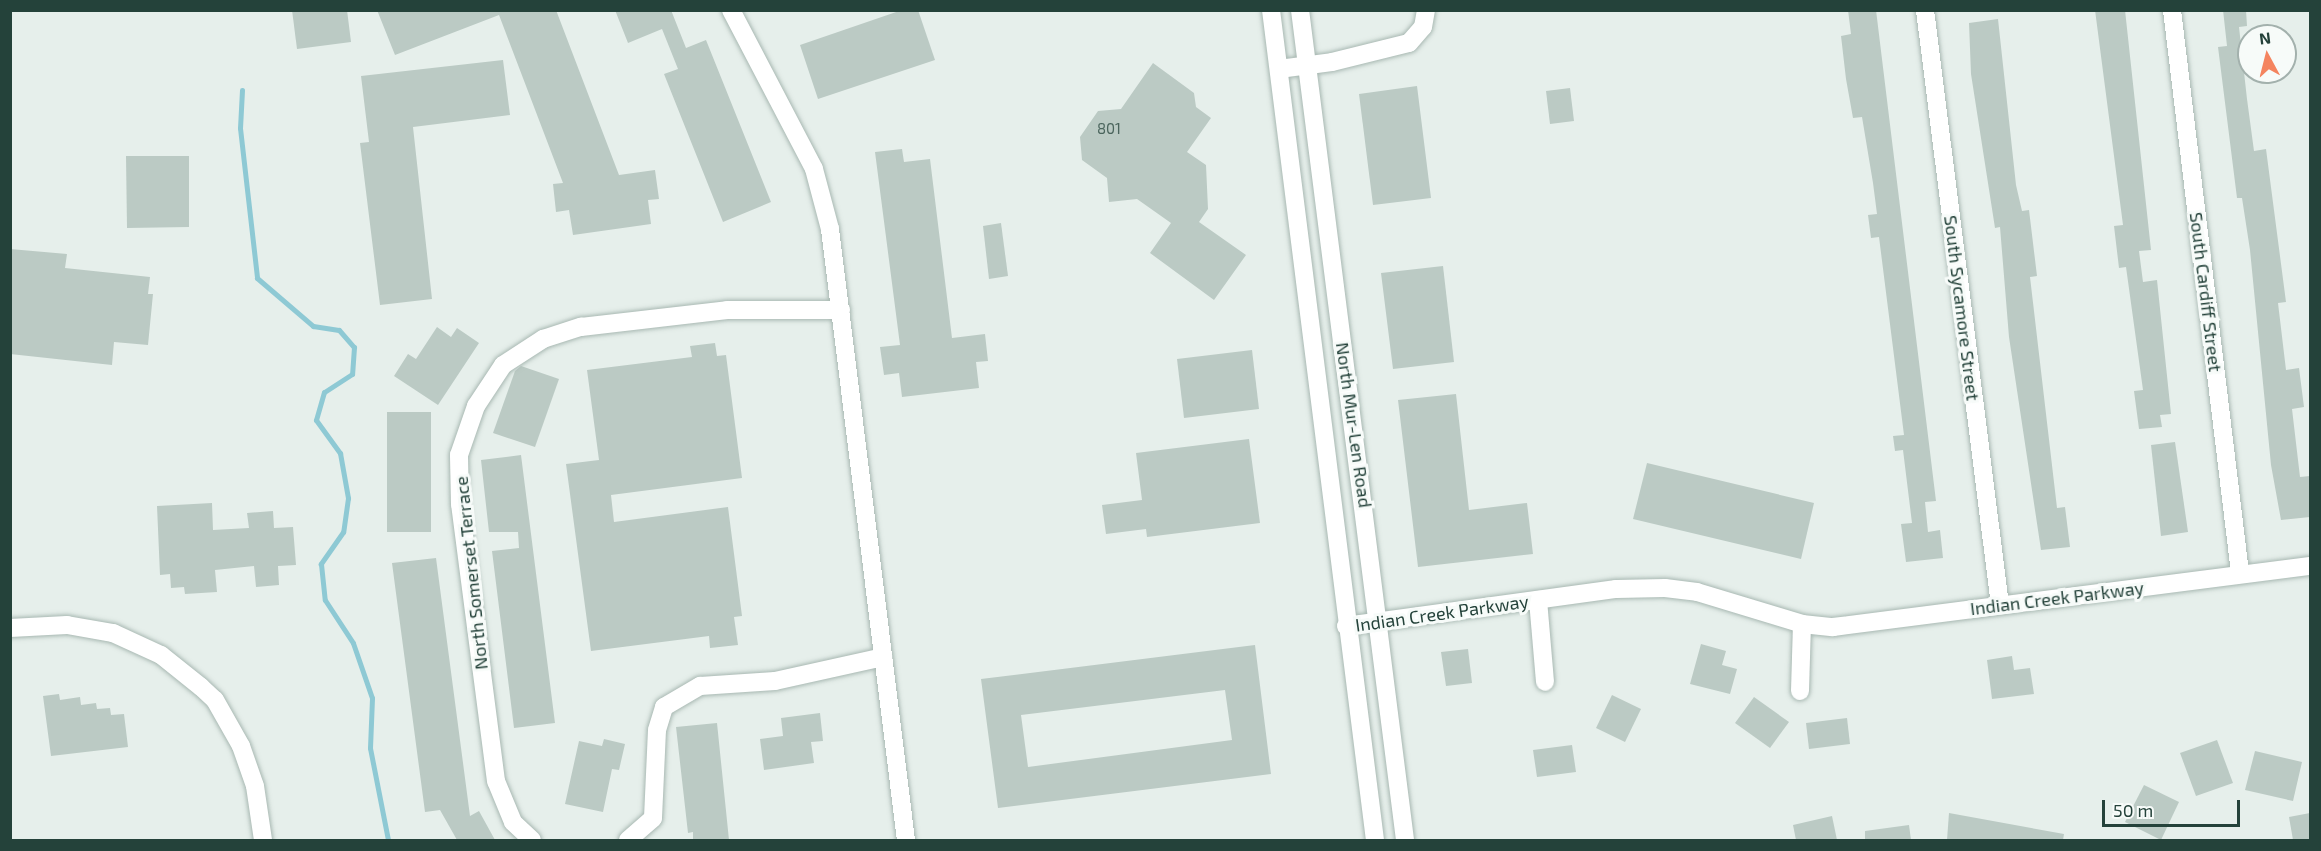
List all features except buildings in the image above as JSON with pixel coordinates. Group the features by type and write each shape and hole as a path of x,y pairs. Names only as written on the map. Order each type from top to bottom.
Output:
{"street":[{"path":"731,10 814,168 833,246 906,840"},
{"name":"North Mur-Len Road","path":"1271,10 1346,626 1375,840"},
{"name":"North Mur-Len Road","path":"1300,10 1380,622 1404,840"},
{"path":"1279,69 1409,43 1423,27 1426,10"},
{"name":"South Sycamore Street","path":"1925,10 2000,605"},
{"name":"South Cardiff Street","path":"2172,10 2240,573"},
{"name":"North Somerset Terrace","path":"531,840 513,822 496,780 460,504 459,455 476,406 503,365 543,339 581,327 727,310 842,310"},
{"name":"Indian Creek Parkway","path":"1346,626 1538,600 1665,588 1706,594 1802,624 1833,627 2240,573 2310,566"},
{"name":"Indian Creek Parkway","path":"1538,600 1545,682"},
{"path":"1800,691 1802,624"},
{"path":"10,628 67,625 113,633 161,655 201,687 215,700 241,746 255,786 263,840"},
{"path":"628,840 653,818 657,730 664,707 700,686 775,681 883,657"}],"waterway":[{"path":"242,90 240,128 257,278 313,326 339,330 354,347 352,374 324,392 316,420 340,453 348,498 343,532 321,564 325,600 353,643 372,698 370,748 388,840"}]}
